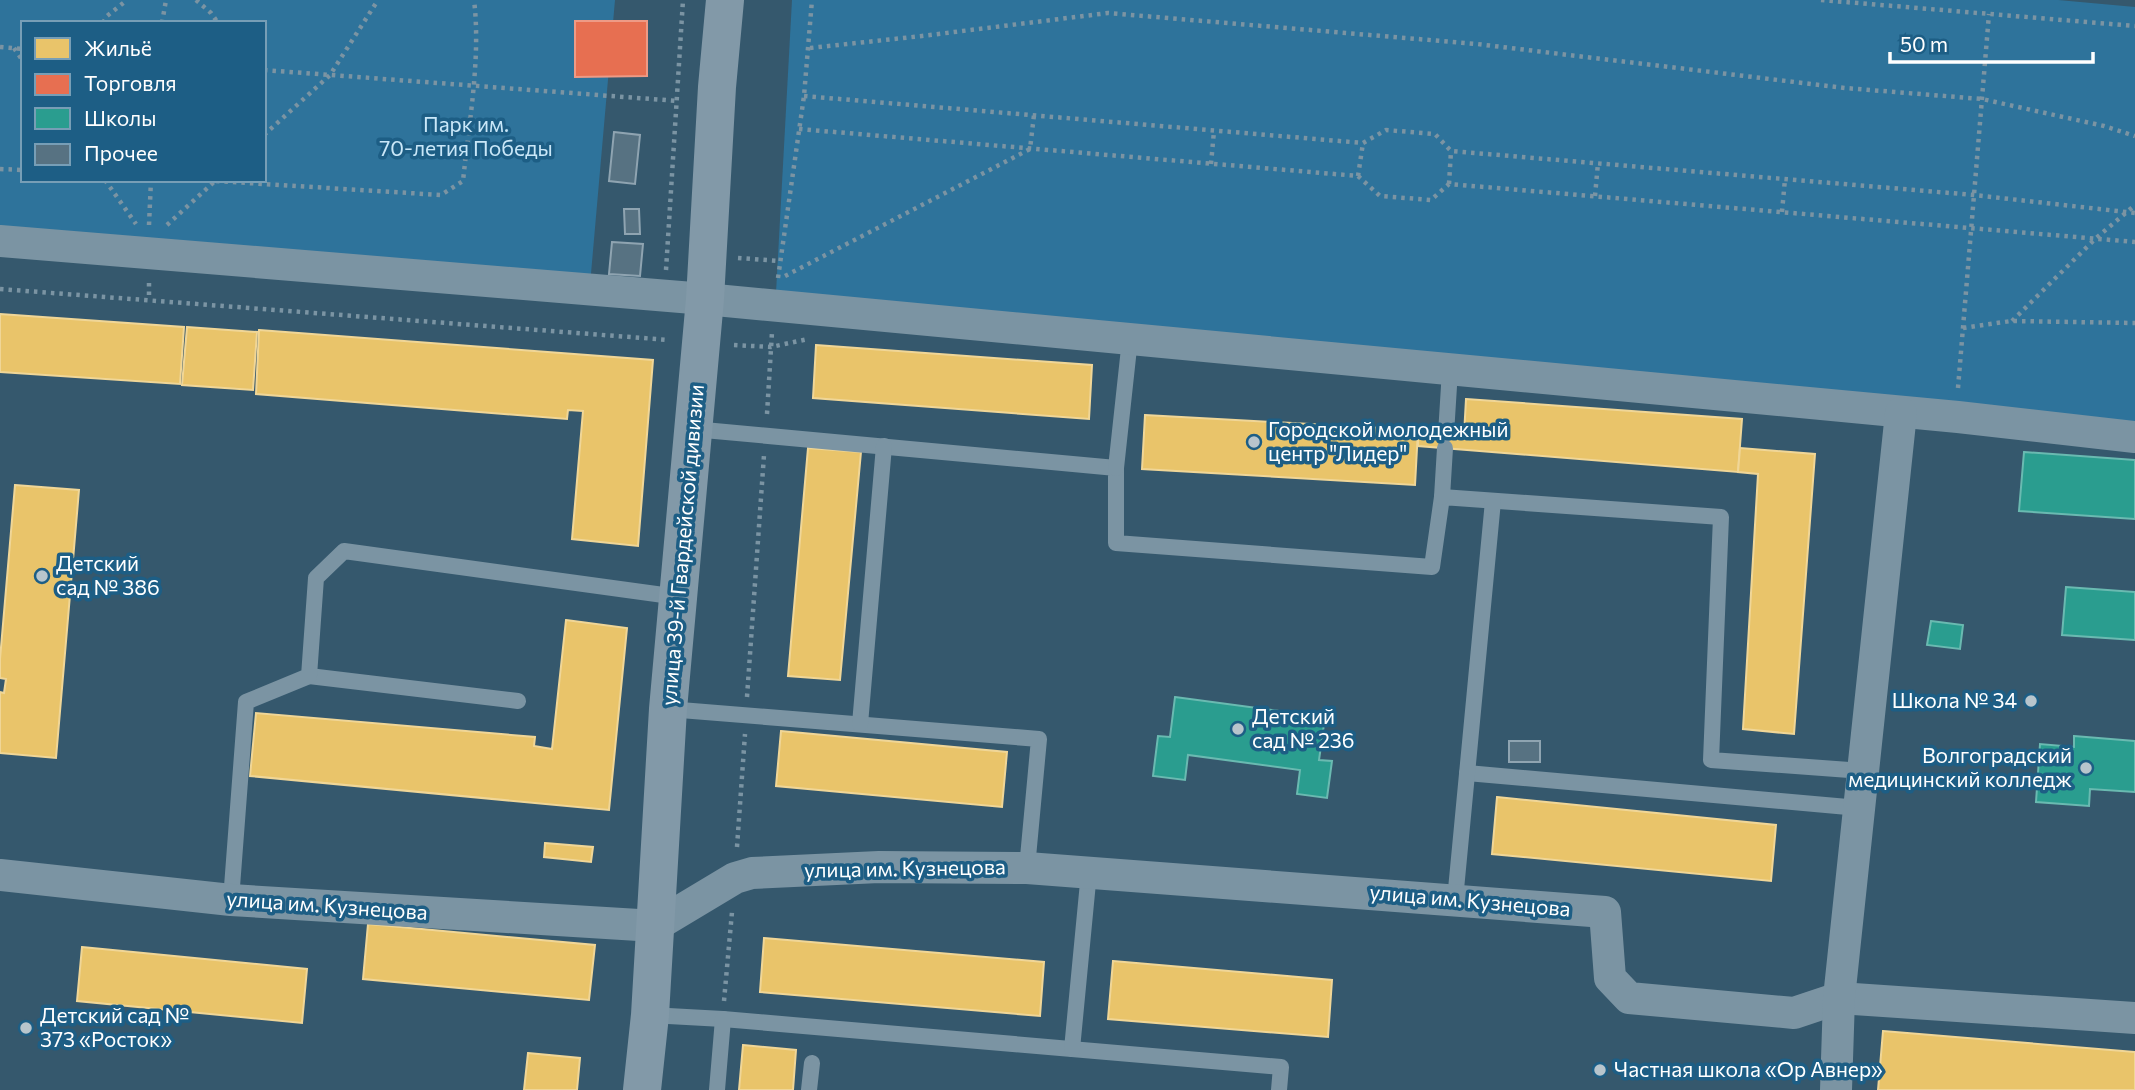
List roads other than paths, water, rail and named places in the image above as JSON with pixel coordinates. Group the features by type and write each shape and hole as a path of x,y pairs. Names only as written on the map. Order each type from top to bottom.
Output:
{"main road":[{"name":"улица 39-й Гвардейской дивизии","path":"642,1090 650,1015 668,709 705,299 725,0"}],"street":[{"path":"0,241 705,299 1901,412 2135,437"},
{"path":"1836,1090 1839,998 1901,412"},
{"name":"улица им. Кузнецова","path":"0,875 231,900 655,926 735,878 752,873 879,867 1027,868 1605,912 1610,978 1629,998 1794,1013 1839,998 2135,1018"}],"lane":[{"path":"1130,340 1116,468 1116,543 1432,567 1442,497 1450,370"},
{"path":"693,429 1116,468"},
{"path":"859,724 884,446"},
{"path":"1442,497 1721,517 1711,760 1863,771"},
{"path":"1455,900 1493,501"},
{"path":"309,676 316,578 344,551 678,597"},
{"path":"231,900 246,702 309,676 518,701"},
{"path":"668,709 1039,738 1027,868"},
{"path":"1467,774 1859,808"},
{"path":"1072,1049 1089,873"},
{"path":"650,1015 1281,1067 1279,1090"},
{"path":"717,1090 723,1019"},
{"path":"809,1090 812,1063"}],"place":[{"name":"Городской молодежный центр \"Лидер\"","path":"1254,442"},
{"name":"Детский сад № 386","path":"42,576"},
{"name":"Школа № 34","path":"2031,701"},
{"name":"Детский сад № 236","path":"1238,729"},
{"name":"Волгоградский медицинский колледж","path":"2086,768"},
{"name":"Детский сад № 373 «Росток»","path":"26,1028"},
{"name":"Частная школа «Ор Авнер»","path":"1600,1070"}],"park label":[{"name":"Парк им. 70-летия Победы","path":"466,137"}]}
